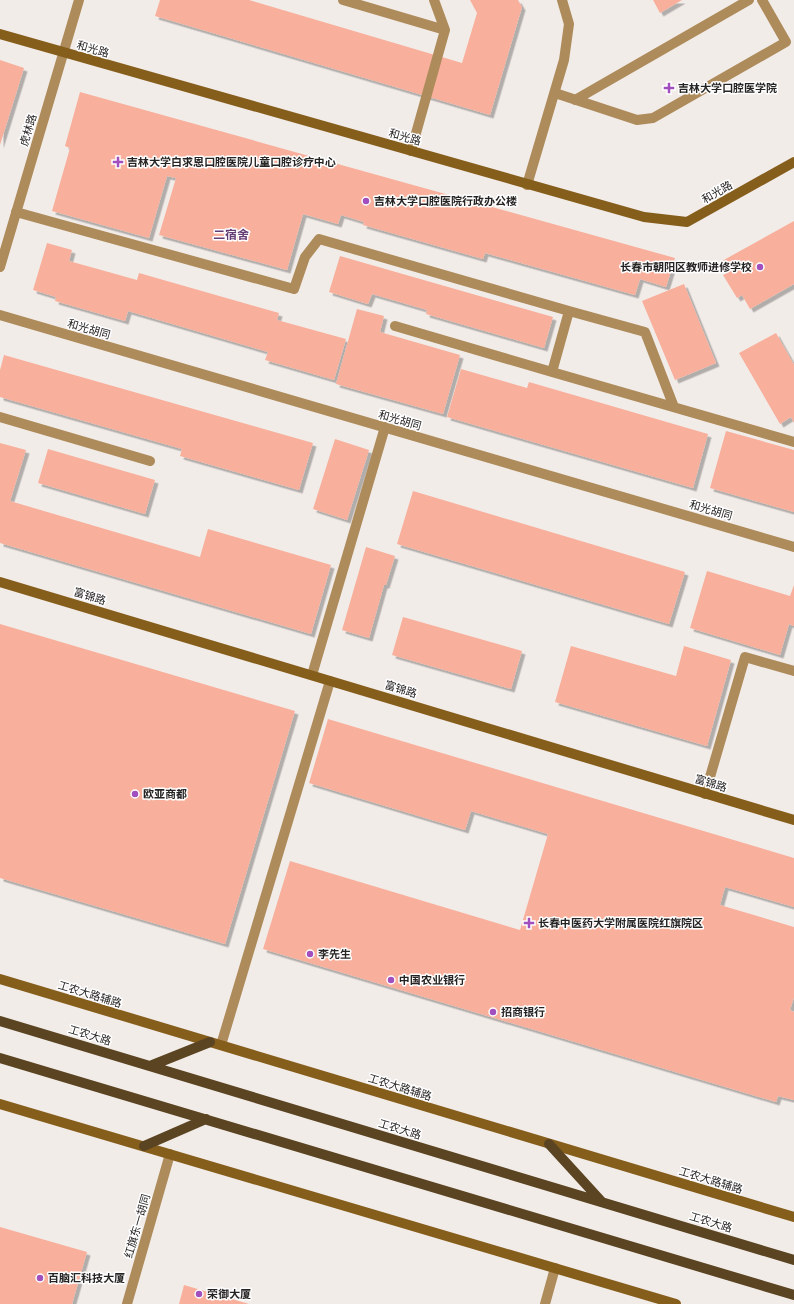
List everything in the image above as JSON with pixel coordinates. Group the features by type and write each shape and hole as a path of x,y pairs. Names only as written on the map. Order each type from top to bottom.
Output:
{"main road":[{"name":"工农大路","path":"0,1021 794,1260"},
{"path":"150,1066 210,1042"},
{"path":"0,1058 794,1295"},
{"path":"144,1146 206,1119"},
{"path":"549,1144 602,1202"}],"street":[{"name":"虎林路","path":"0,267 79,0"},
{"path":"343,0 445,30"},
{"path":"411,151 445,30 434,0"},
{"path":"527,185 564,60 569,24 562,0"},
{"path":"575,100 749,0"},
{"path":"555,93 637,120 653,118 786,42 762,0"},
{"name":"和光路","path":"0,34 644,217 687,222 794,162"},
{"path":"16,212 294,289 305,257 319,239 645,332 674,407"},
{"path":"552,372 569,310"},
{"name":"和光胡同","path":"0,315 794,547"},
{"path":"394,326 794,442"},
{"path":"0,418 150,461"},
{"path":"312,675 385,428"},
{"name":"富锦路","path":"0,582 794,820"},
{"path":"705,794 745,657 794,671"},
{"path":"221,1045 330,681"},
{"name":"工农大路辅路","path":"0,979 794,1217"},
{"path":"0,1104 676,1304"},
{"name":"红旗东一胡同","path":"127,1304 170,1154"},
{"path":"545,1304 555,1268"}],"building":[{"path":"160,0 249,0 462,63 477,13 470,0 518,0 522,7 490,115 155,16"},
{"path":"653,0 682,0 660,13"},
{"path":"0,60 24,68 0,145"},
{"path":"80,92 675,258 666,287 640,279 635,295 485,253 483,259 363,225 364,222 341,215 338,224 303,214 287,270 159,235 176,178 167,176 149,238 52,211 70,148 65,146"},
{"name":"长春市朝阳区教师进修学校","path":"794,221 794,284 750,309 742,295 737,298 723,275 729,272 722,261"},
{"path":"47,243 72,250 69,261 137,280 139,273 279,313 277,320 346,339 334,380 265,360 268,352 128,311 125,321 55,301 56,297 33,290"},
{"path":"340,256 553,317 544,348 426,314 427,310 372,294 368,304 329,292"},
{"path":"684,284 716,363 675,380 642,301"},
{"path":"357,309 384,316 380,332 460,355 443,414 336,384"},
{"path":"776,333 794,365 794,423 791,417 780,424 739,353"},
{"path":"4,355 313,443 299,490 180,456 182,449 0,397 0,370"},
{"path":"461,369 527,388 529,382 708,434 693,488 447,417"},
{"path":"726,431 794,450 794,512 710,488"},
{"path":"335,439 369,450 347,520 313,509"},
{"path":"0,443 26,450 10,501 200,557 208,529 331,565 311,634 0,543"},
{"path":"48,449 155,480 145,514 38,483"},
{"path":"413,491 685,572 669,624 397,544"},
{"path":"366,547 395,556 386,585 384,585 369,638 342,630"},
{"path":"707,571 790,596 794,585 794,626 789,624 780,655 690,628"},
{"path":"403,617 522,651 511,689 392,655"},
{"name":"欧亚商都","path":"0,624 295,711 225,944 0,878"},
{"path":"571,646 676,676 684,646 731,660 707,746 555,702"},
{"path":"328,719 794,858 794,907 725,887 720,905 794,927 794,997 790,1010 794,1012 794,1100 778,1096 776,1102 263,949 290,861 520,930 548,834 471,811 465,830 309,783"},
{"name":"百脑汇科技大厦","path":"0,1227 87,1252 72,1304 0,1304"},
{"name":"荣御大厦","path":"184,1285 249,1304 179,1304"}],"place":[{"name":"吉林大学口腔医学院","path":"669,88"},
{"name":"吉林大学白求恩口腔医院儿童口腔诊疗中心","path":"118,162"},
{"name":"吉林大学口腔医院行政办公楼","path":"366,201"},
{"name":"长春市朝阳区教师进修学校","path":"760,267"},
{"name":"欧亚商都","path":"135,794"},
{"name":"长春中医药大学附属医院红旗院区","path":"529,923"},
{"name":"李先生","path":"310,954"},
{"name":"中国农业银行","path":"391,980"},
{"name":"招商银行","path":"493,1012"},
{"name":"百脑汇科技大厦","path":"40,1278"},
{"name":"荣御大厦","path":"199,1294"}],"district":[{"name":"二宿舍","path":"231,235"}]}
